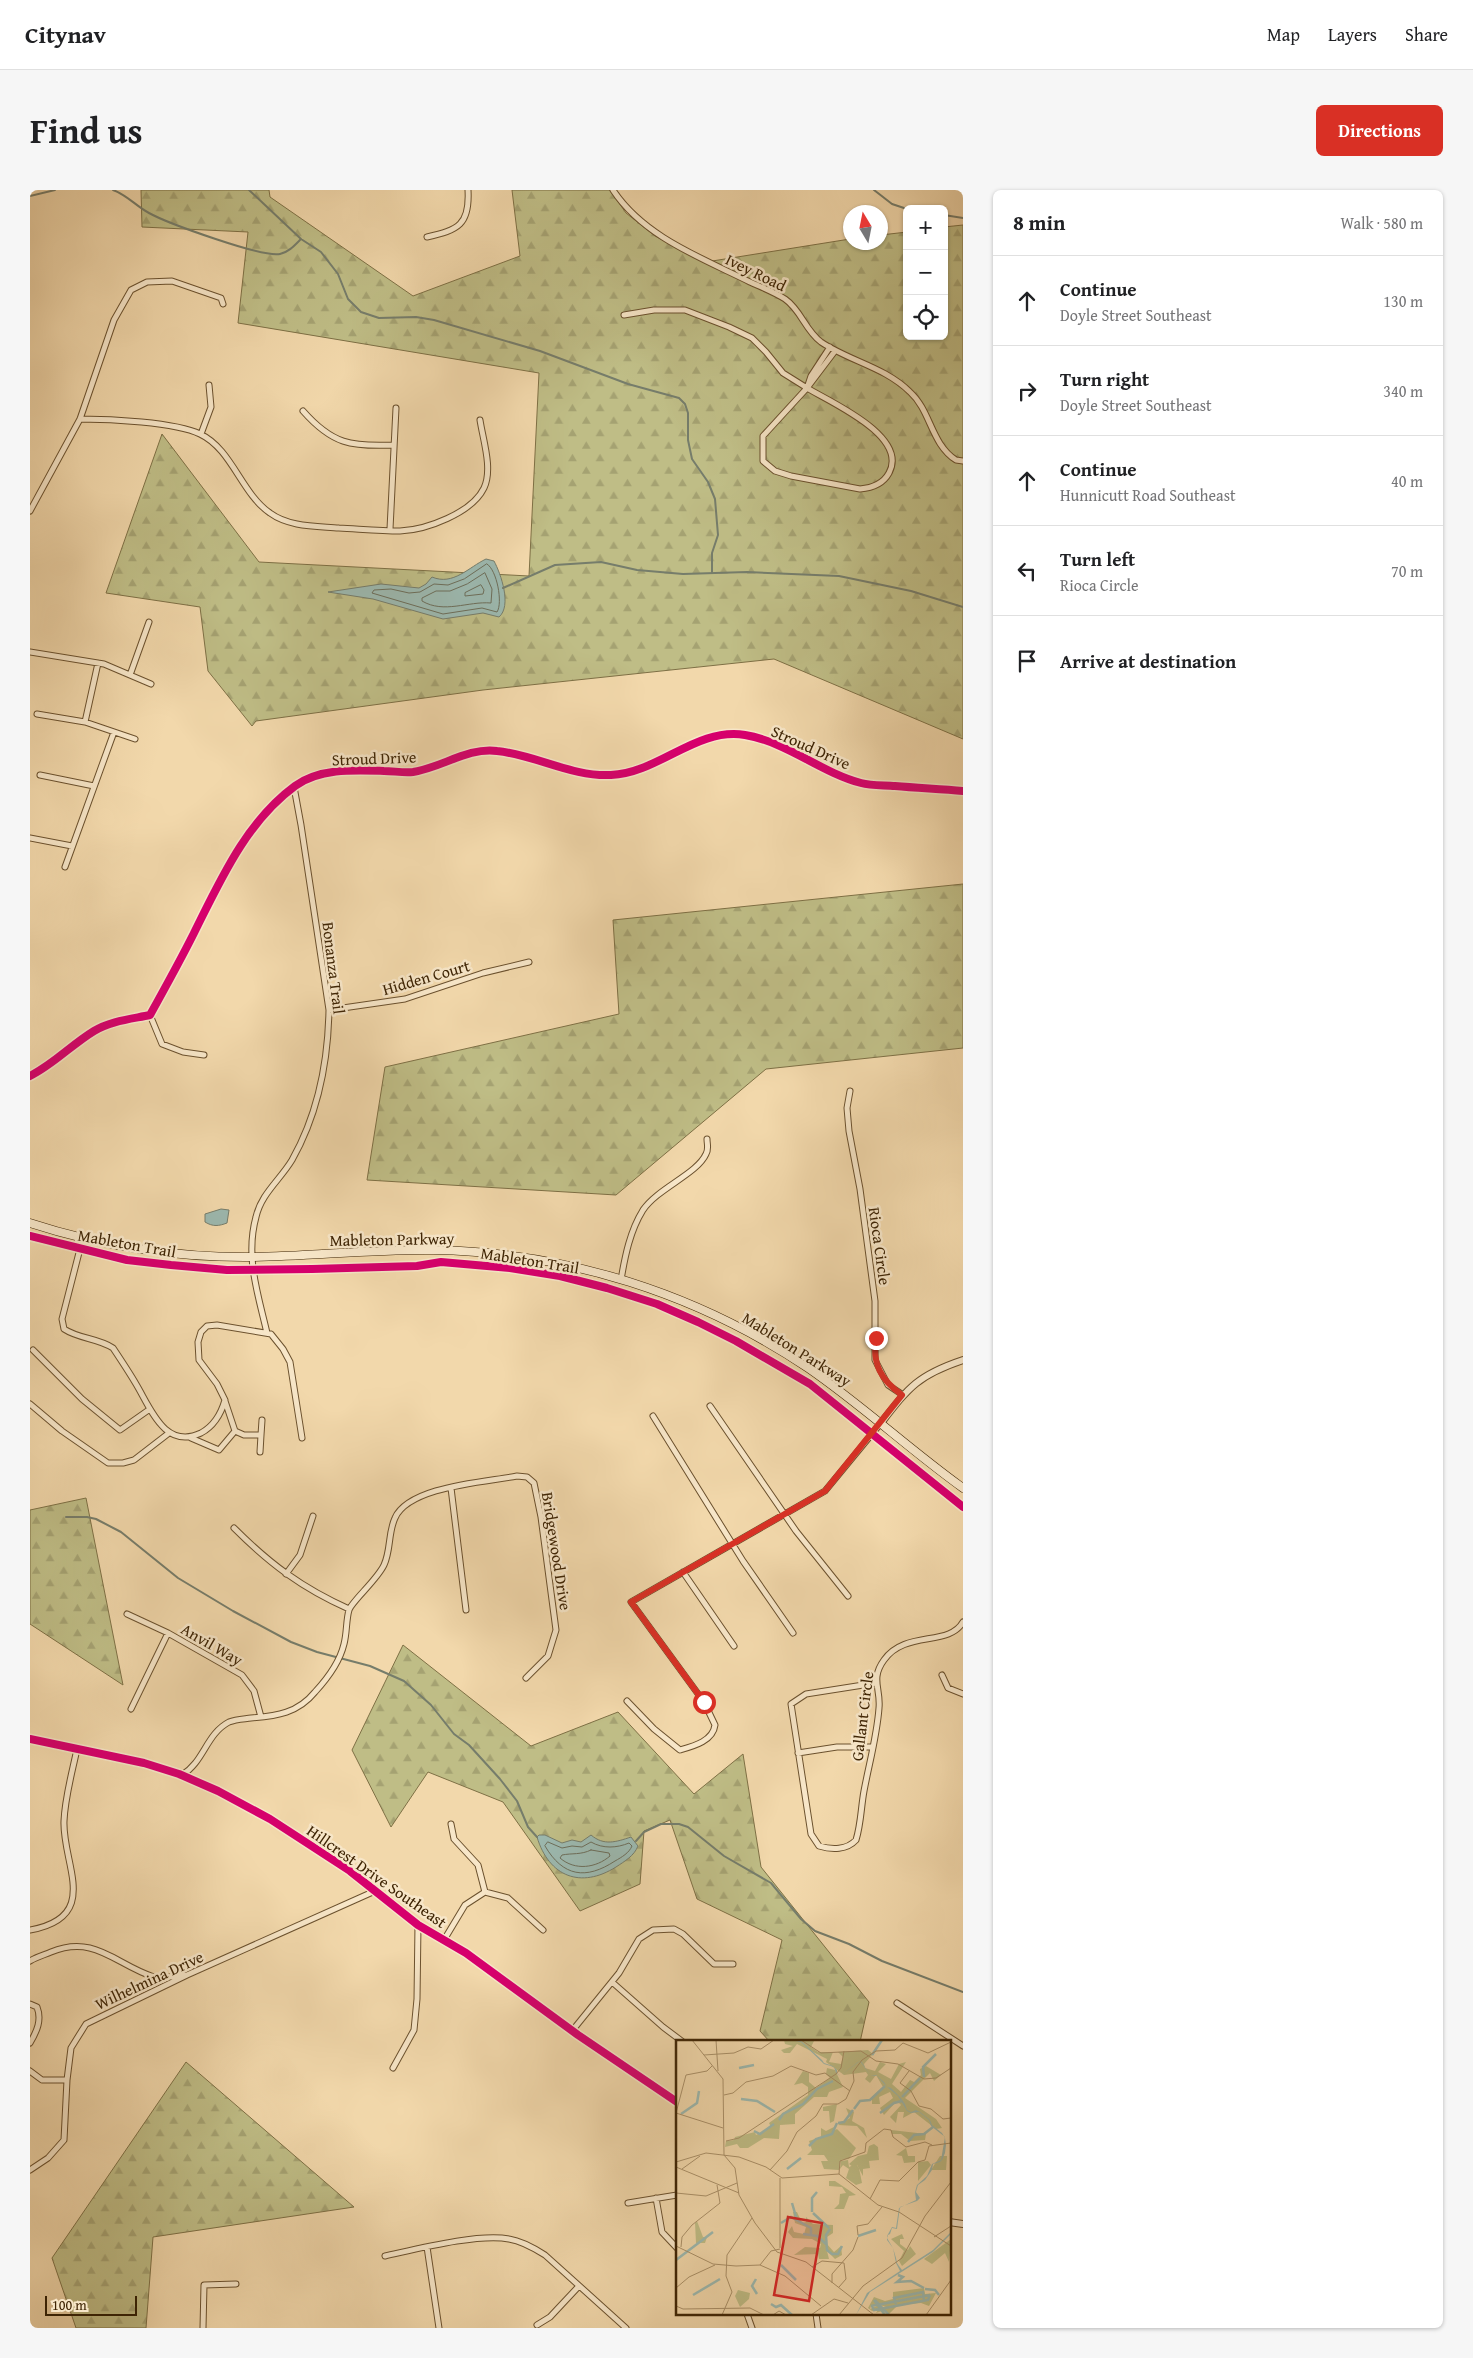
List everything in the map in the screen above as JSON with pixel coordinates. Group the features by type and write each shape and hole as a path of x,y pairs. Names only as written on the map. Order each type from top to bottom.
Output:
{"main road":[{"name":"Mableton Parkway","path":"30,1223 83,1237 147,1249 251,1257 393,1250 466,1252 544,1261 621,1280 705,1311 757,1337 808,1368 963,1488"}],"street":[{"path":"427,237 454,230 462,222 468,209 468,190"},
{"name":"Ivey Road","path":"613,190 635,216 661,235 699,258 784,298 797,311 811,333 830,347 902,384 912,394 941,447 956,460 963,461"},
{"path":"30,511 80,419 114,320 132,290 147,282 172,280 221,298 224,304"},
{"path":"624,315 654,310 685,310 752,338 783,373 807,388 852,412 888,444 892,458 890,470 885,479 869,488 860,489 791,476 775,471 763,460 763,436 807,388 836,351"},
{"path":"807,388 811,376 830,347"},
{"path":"201,434 211,407 209,385"},
{"path":"390,529 395,459 396,408"},
{"path":"303,411 315,426 336,440 361,445 394,445"},
{"path":"80,419 166,426 201,434 221,452 261,505 277,517 288,522 311,526 390,529 412,529 452,516 472,504 482,493 486,485 488,467 480,420"},
{"path":"130,675 148,622"},
{"path":"30,652 98,663 151,684"},
{"path":"85,722 98,663"},
{"path":"37,714 85,722 135,739"},
{"path":"65,867 114,732"},
{"name":"Stroud Drive","path":"150,1015 174,974 231,862 257,824 294,787 303,781 324,773 370,770 411,772 429,768 455,758 495,750 582,772 612,775 632,771 691,744 720,735 743,735 770,741 834,773 863,784 963,791"},
{"path":"40,776 94,786"},
{"name":"Bonanza Trail","path":"267,1332 253,1274 251,1257 254,1224 259,1206 291,1161 314,1110 326,1056 328,1010 294,787"},
{"path":"30,838 72,846"},
{"name":"Hidden Court","path":"328,1010 405,999 475,976 529,962"},
{"path":"30,1076 47,1068 93,1031 105,1025 150,1015 162,1044 183,1052 204,1056"},
{"name":"Rioca Circle","path":"850,1091 847,1108 849,1132 860,1189 875,1301 875,1360 888,1385 902,1395"},
{"path":"621,1280 630,1240 644,1209 664,1190 695,1167 706,1155 708,1149 707,1139"},
{"path":"83,1237 62,1319 64,1329 72,1334 103,1341 113,1348 150,1409 169,1433 180,1438 191,1438 219,1450 235,1431"},
{"path":"261,1435 244,1435 235,1431 225,1400 217,1384 199,1360 198,1342 201,1332 207,1326 217,1325 271,1334 283,1349 290,1362 302,1438"},
{"path":"33,1350 82,1399 120,1430 150,1409"},
{"path":"627,1701 654,1729 680,1750 702,1742 714,1732 713,1717 704,1702 631,1602 825,1491 902,1395 927,1374 963,1360"},
{"path":"191,1438 208,1430 222,1413 225,1400"},
{"path":"30,1404 62,1432 108,1463 123,1463 134,1460 169,1433"},
{"path":"710,1406 784,1514 848,1596"},
{"path":"653,1416 732,1543 793,1633"},
{"path":"260,1452 262,1420"},
{"name":"Bridgewood Drive","path":"349,1608 374,1581 384,1565 392,1526 400,1509 420,1496 451,1488 517,1476 526,1478 534,1483 541,1517 556,1630 548,1656 526,1678"},
{"path":"451,1488 466,1610"},
{"path":"286,1574 300,1555 313,1516"},
{"path":"182,1775 200,1760 208,1742 221,1728 238,1719 282,1716 294,1710 317,1691 341,1654 349,1608 311,1590 270,1563 234,1528"},
{"path":"683,1572 734,1646"},
{"name":"Anvil Way","path":"127,1614 168,1634 242,1675 254,1691 262,1718"},
{"name":"Gallant Circle","path":"798,1753 811,1834 816,1844 826,1848 838,1849 852,1844 858,1836 880,1706 876,1682 882,1662 898,1648 912,1640 943,1636 962,1626"},
{"path":"131,1709 168,1634"},
{"path":"942,1675 948,1688 963,1694"},
{"path":"872,1748 837,1747 798,1753 790,1710 791,1704 806,1694 876,1682"},
{"name":"Hillcrest Drive Southeast","path":"30,1739 144,1763 182,1775 218,1791 270,1819 350,1872 418,1925 444,1940 572,2031 676,2101"},
{"path":"30,1930 53,1923 66,1912 73,1898 74,1876 64,1823 77,1749"},
{"path":"451,1824 454,1839 478,1865 485,1892"},
{"name":"Wilhelmina Drive","path":"30,2170 48,2158 64,2140 67,2080 71,2048 86,2024 187,1975 375,1891"},
{"path":"444,1940 465,1905 485,1892 508,1898 543,1930"},
{"path":"393,2068 414,2030 417,1999 418,1925"},
{"path":"572,2031 612,1982 639,1939 657,1929 674,1929 683,1934 714,1964 733,1964"},
{"path":"30,1961 58,1949 78,1945 111,1955 156,1977 187,1975"},
{"path":"612,1982 663,2027 681,2040"},
{"path":"897,2003 963,2046"},
{"path":"30,2004 37,2007 40,2016 37,2031 30,2043"},
{"path":"30,2071 42,2080 67,2080"},
{"path":"628,2203 676,2195"},
{"path":"656,2198 662,2232 676,2247"},
{"path":"385,2256 485,2238 509,2239 531,2246 545,2255 626,2328"},
{"path":"427,2247 440,2328"},
{"path":"203,2328 204,2285 236,2284"},
{"path":"537,2325 550,2317 579,2286"},
{"path":"748,2316 752,2328"}],"green space":[{"path":"141,190 269,190 270,197 413,296 520,256 512,190 610,190 626,213 655,236 706,262 843,240 843,250 888,250 888,234 903,232 903,340 948,340 948,227 963,225 963,739 774,659 483,690 256,721 252,726 208,671 200,607 106,593 162,434 259,562 529,576 539,373 238,323 248,232 142,227"},
{"path":"963,884 963,1048 766,1069 616,1195 367,1180 385,1067 619,1014 613,920"},
{"path":"86,1498 123,1685 30,1624 30,1510"},
{"path":"403,1645 531,1746 618,1712 694,1794 743,1754 761,1867 869,2002 860,2040 768,2040 760,2031 782,1940 697,1899 670,1820 644,1831 640,1884 580,1911 503,1802 428,1772 391,1827 352,1750"},
{"path":"186,2062 354,2207 153,2237 146,2328 76,2328 52,2258"}],"water":[{"path":"486,559 494,561 504,590 505,605 499,617 483,613 443,619 373,599 328,592 381,584 419,588 432,577 447,579 454,577"},
{"path":"221,1209 229,1210 227,1223 216,1226 205,1222 205,1214"},
{"path":"545,1835 562,1843 572,1840 581,1842 591,1835 605,1842 631,1837 638,1846 632,1855 616,1867 603,1874 579,1878 558,1870 549,1862 542,1851 537,1837"}],"waterway":[{"path":"30,196 55,190"},
{"path":"113,190 159,218 215,239 255,251 280,254 289,250 301,239"},
{"path":"249,190 301,239 321,252 338,274 348,299 361,312 379,318 416,317 434,320 540,351 628,384 679,398 685,404 688,413 688,440 692,459 708,482 715,499 718,535 712,553 712,572"},
{"path":"874,190 892,204 903,208"},
{"path":"948,216 963,218"},
{"path":"503,588 555,565 601,562 637,570 683,574 747,572 839,576 911,591 963,607"},
{"path":"66,1517 96,1519 121,1532 178,1578 233,1611 291,1642 317,1652 370,1666 404,1681 431,1705 454,1734 469,1745 500,1779 517,1801 528,1827 537,1837"},
{"path":"636,1841 644,1832 661,1824 679,1824 688,1827 724,1856 771,1883 801,1919 815,1931 849,1944 882,1961 963,1992"}],"cycle path":[{"path":"30,1076 100,1028 150,1015 224,873 248,835 262,817 295,786 315,776 338,771 413,772 465,755 486,751 511,753 582,773 611,775 645,767 694,744 727,734 745,735 775,744 831,772 861,783 963,791"},
{"name":"Mableton Trail","path":"30,1236 127,1260 171,1265 227,1270 417,1266 441,1262 510,1268 560,1276 607,1288 657,1304 698,1322 736,1341 810,1384 963,1507"},
{"path":"30,1739 144,1763 179,1774 218,1791 270,1819 350,1871 418,1925 466,1953 578,2035 676,2101"}],"route":[{"path":"704,1702 631,1602 825,1491 902,1395 888,1385 878,1369 874,1351 876,1338"}]}
